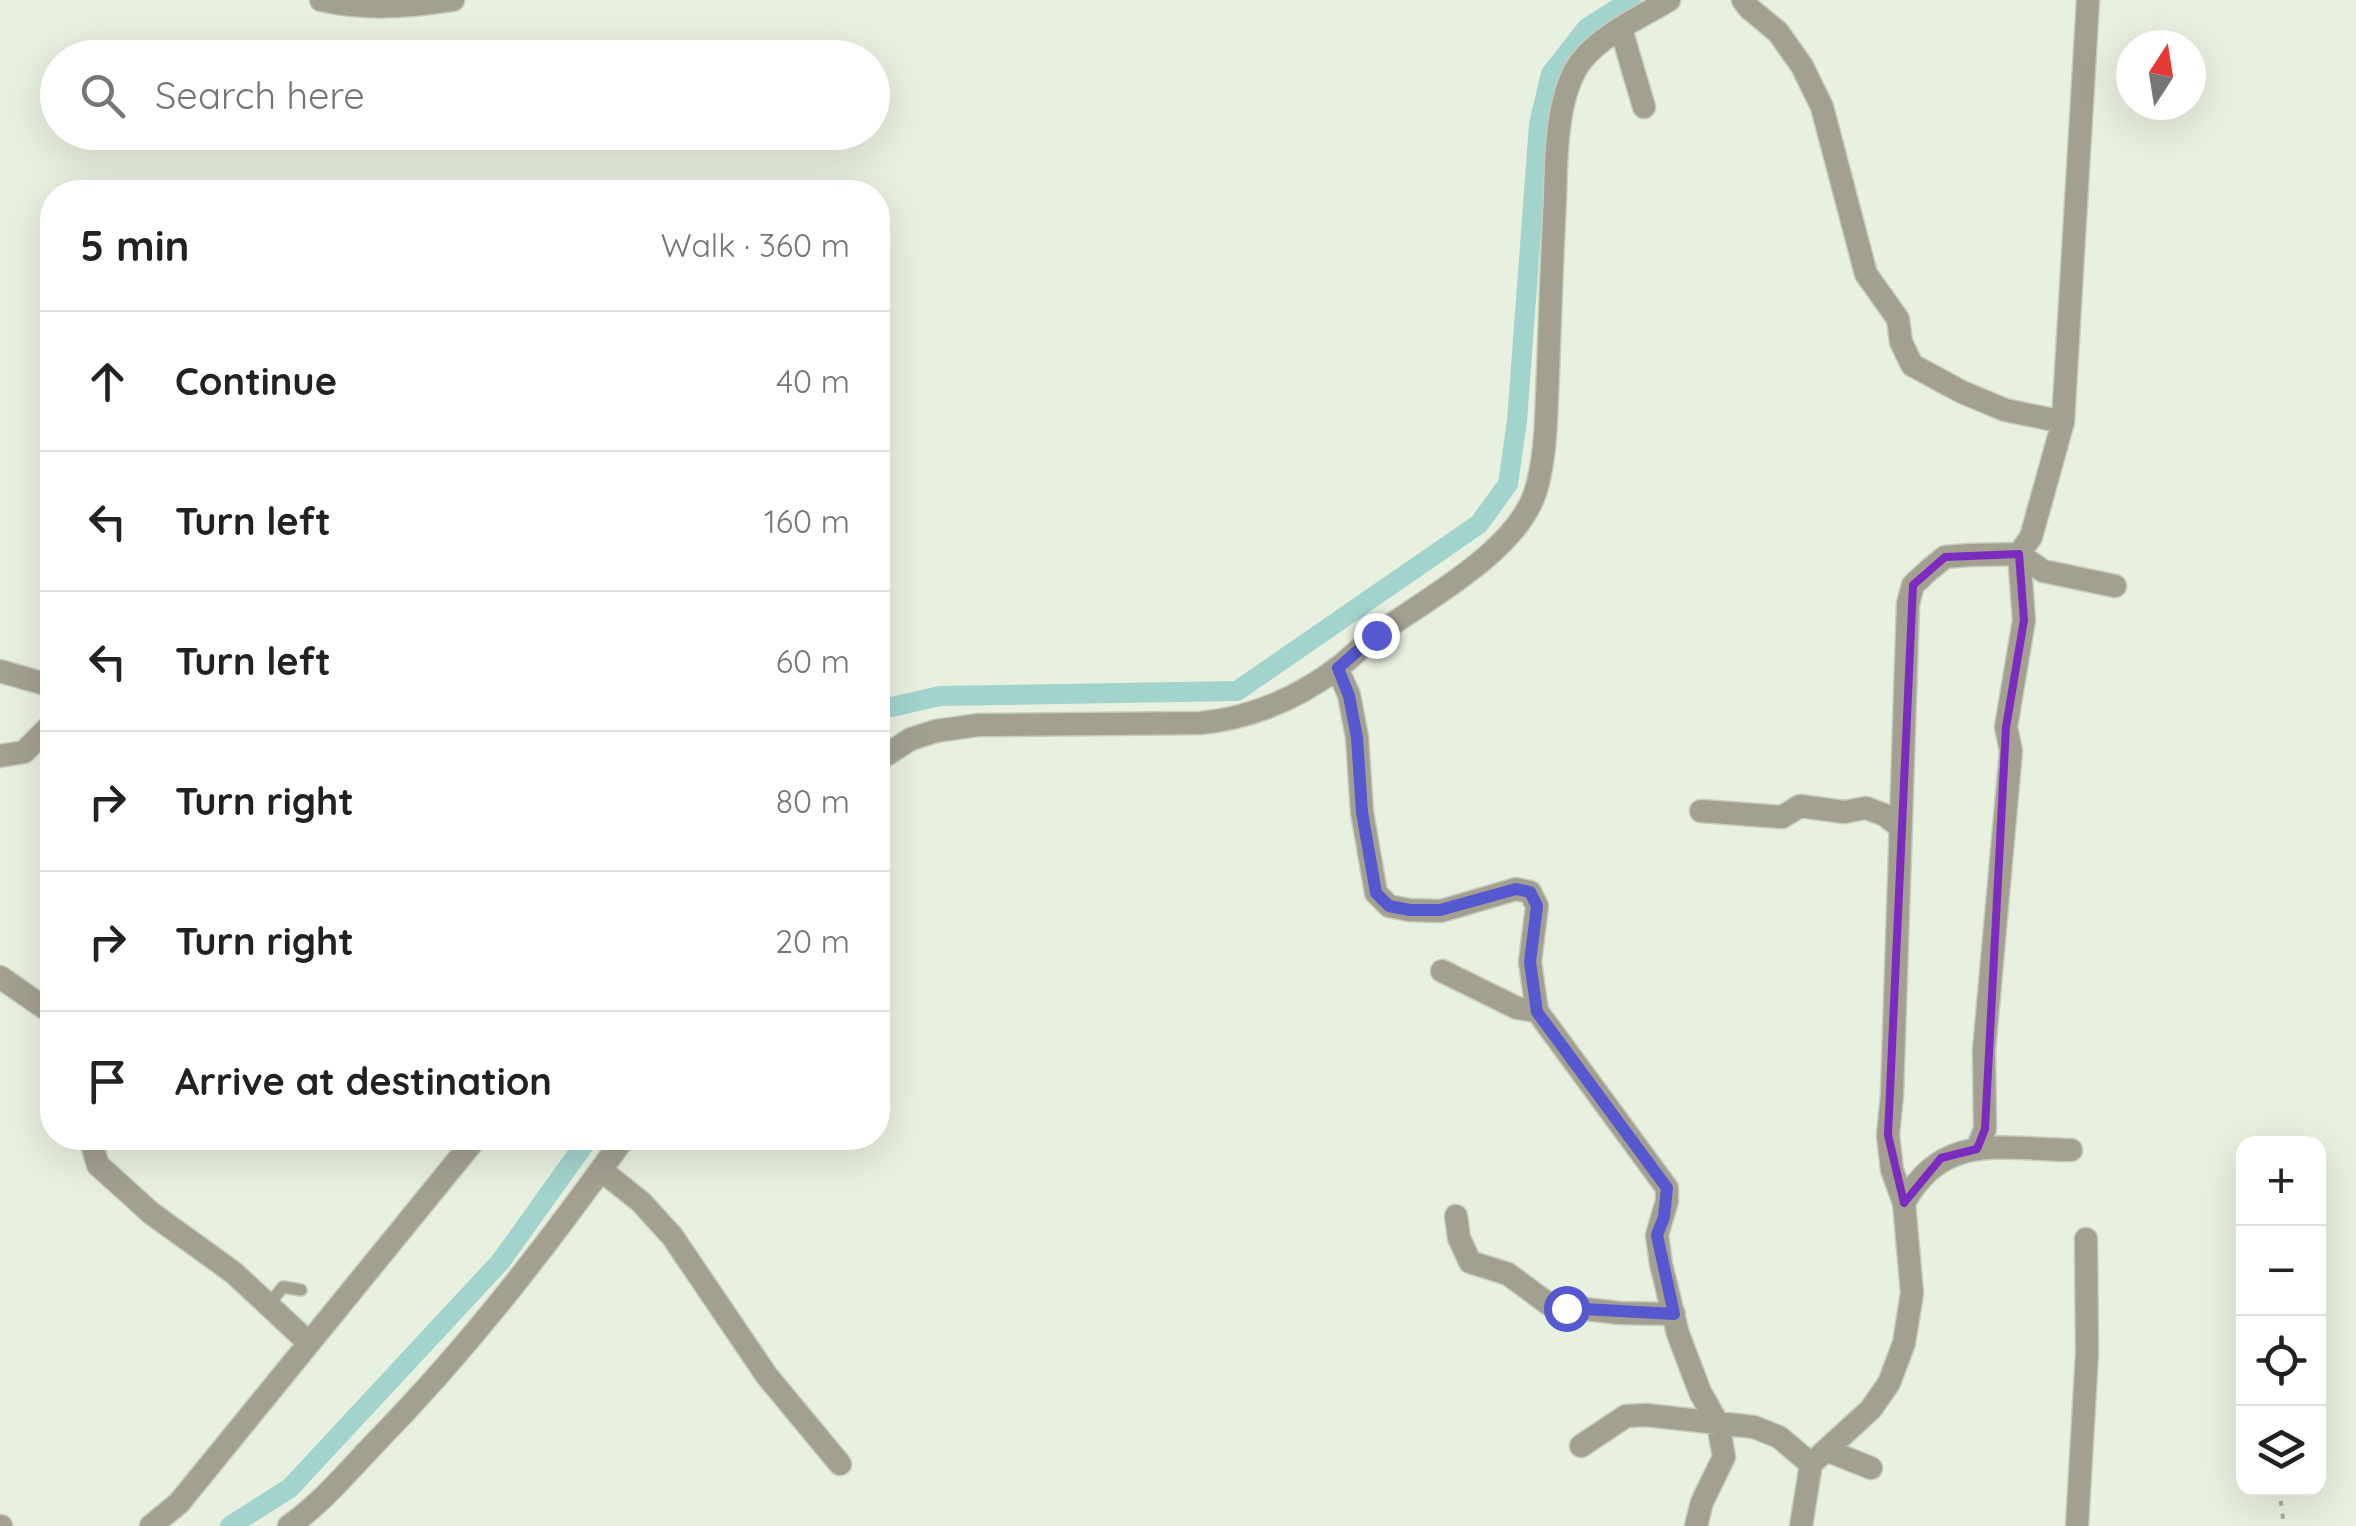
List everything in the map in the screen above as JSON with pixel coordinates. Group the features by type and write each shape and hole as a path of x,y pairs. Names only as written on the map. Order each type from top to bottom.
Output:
{"street":[{"path":"321,0 387,8 453,0"},
{"path":"890,752 911,739 936,731 978,726 1233,720 1295,695 1338,668 1376,635 1464,576 1513,529 1534,494 1546,418 1556,150 1566,91 1582,60 1669,0"},
{"path":"1743,0 1778,32 1802,66 1822,107 1866,274 1898,319 1912,365 2005,410 2063,422"},
{"path":"1977,1148 1985,1128 1984,1050 2011,751 2006,727 2024,620 2019,554 2032,537 2063,422 2088,0"},
{"path":"1622,29 1644,107"},
{"path":"1801,1526 1818,1457 1871,1410 1888,1383 1904,1343 1912,1293 1904,1203 1892,1170 1888,1135 1908,604 1913,585 1945,557 2019,554 2043,571 2115,586"},
{"path":"1338,668 1349,696 1357,738 1362,812 1376,893 1389,906 1440,910 1516,889 1530,892 1537,906 1530,962 1537,1012 1667,1188 1664,1217 1657,1235 1674,1314 1700,1392 1718,1424 1724,1457 1702,1502 1696,1526"},
{"path":"0,671 40,683"},
{"path":"0,756 24,752 40,736"},
{"path":"1701,810 1782,816 1800,806 1844,812 1862,798 1901,828"},
{"path":"1442,972 1517,1008 1537,1012"},
{"path":"0,977 40,1005"},
{"path":"1904,1203 1914,1183 1940,1158 1977,1148 2071,1150"},
{"path":"94,1150 98,1164 151,1213 234,1273 309,1343"},
{"path":"151,1526 180,1503 466,1150"},
{"path":"289,1526 329,1491 476,1332 536,1260 615,1150"},
{"path":"601,1170 641,1202 672,1236 767,1376 840,1464"},
{"path":"1456,1216 1459,1238 1470,1262 1508,1274 1550,1305 1620,1314 1674,1314"},
{"path":"2076,1526 2087,1354 2086,1239"},
{"path":"1580,1446 1626,1416 1646,1415 1754,1427 1818,1457 1872,1468"}],"lane":[{"path":"269,1304 282,1287 301,1290"}],"path":[{"path":"2280,1496 2284,1526"}],"highlighted area":[{"path":"2019,554 2024,620 2006,727 1985,1129 1977,1149 1941,1158 1904,1203 1888,1135 1913,585 1945,557"}],"waterway":[{"path":"890,707 940,696 1237,691 1479,524 1508,484 1517,421 1539,124 1551,74 1587,28 1631,0"},
{"path":"230,1526 290,1488 501,1261 580,1150"}],"route":[{"path":"1376,635 1338,668 1349,696 1357,738 1362,812 1376,893 1389,906 1440,910 1516,889 1530,892 1537,906 1530,962 1537,1012 1667,1188 1664,1217 1657,1235 1674,1314 1566,1308"}]}
